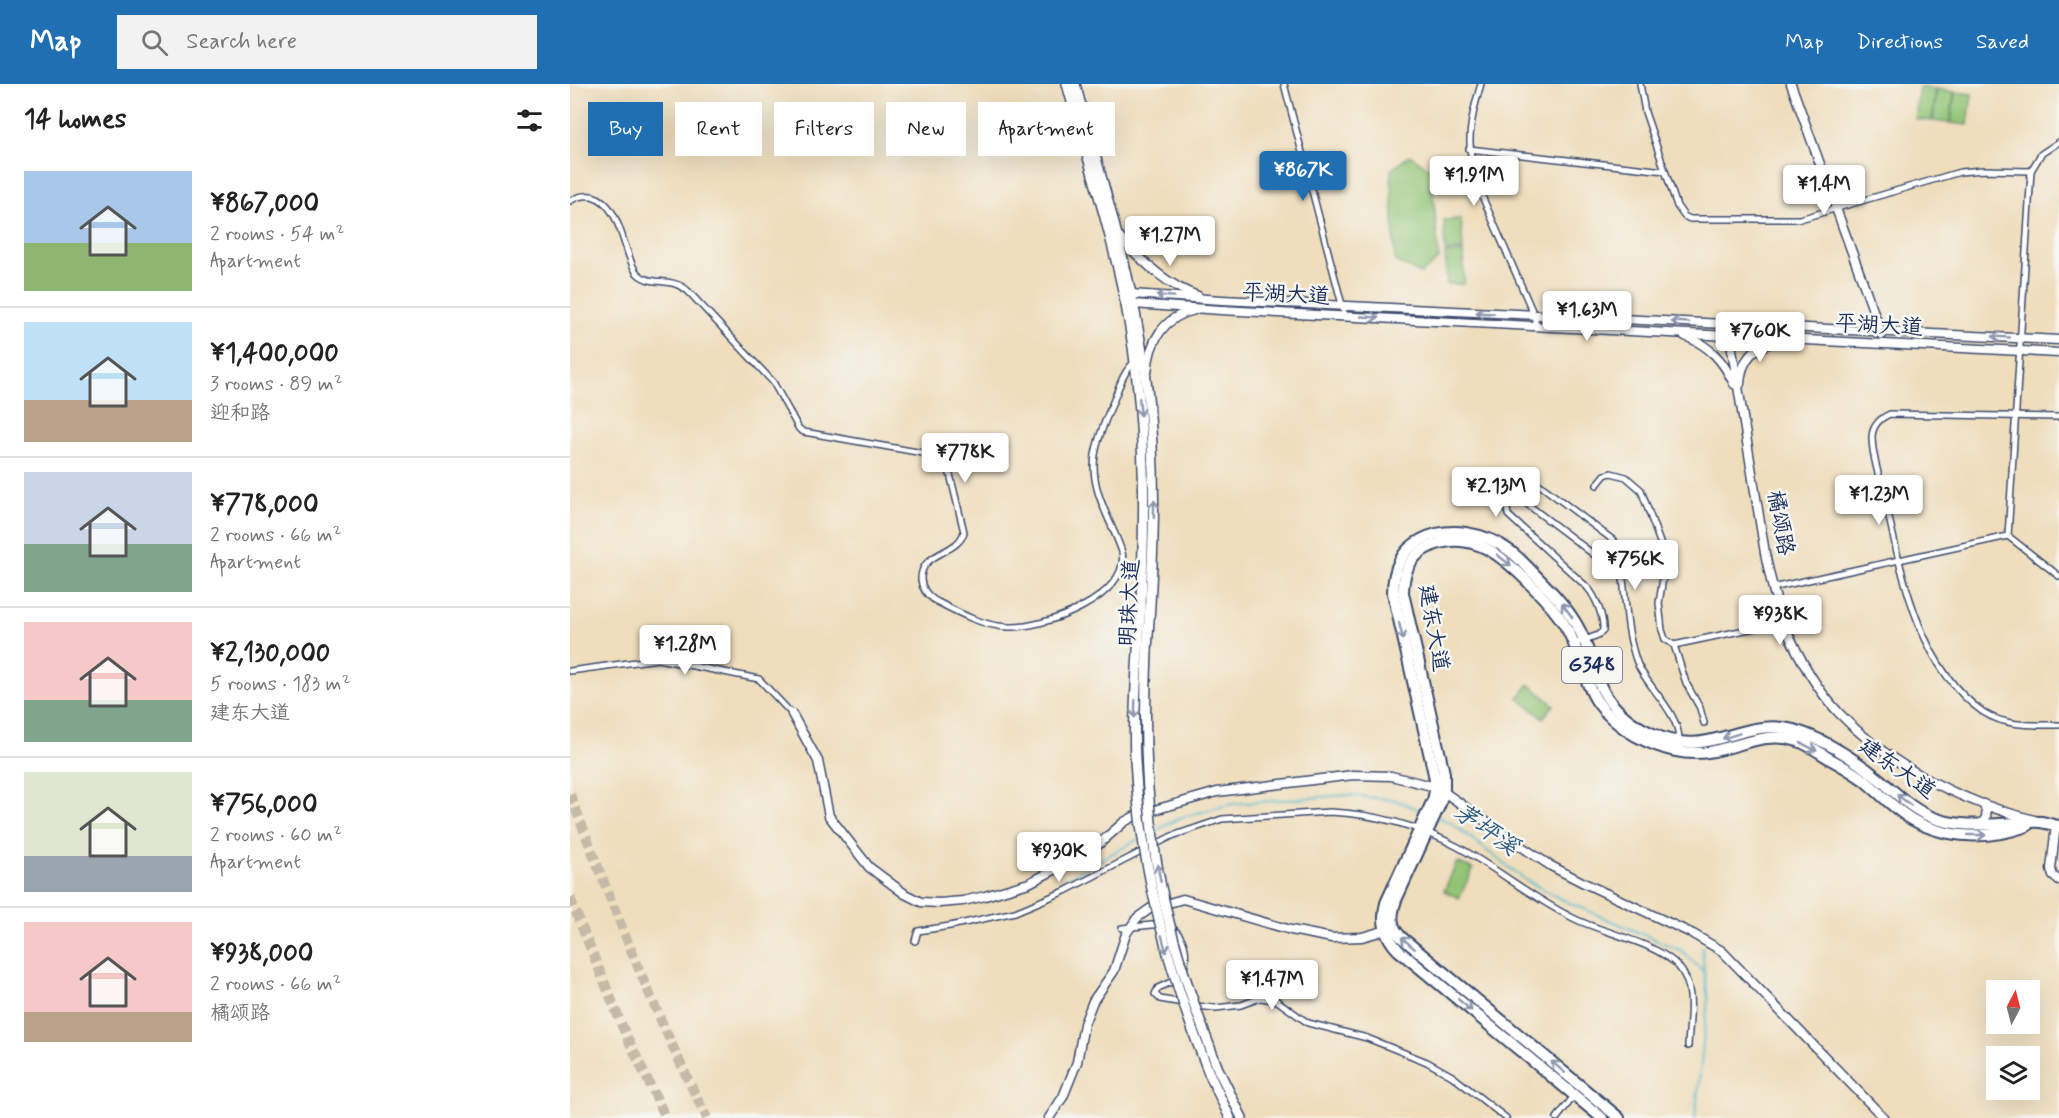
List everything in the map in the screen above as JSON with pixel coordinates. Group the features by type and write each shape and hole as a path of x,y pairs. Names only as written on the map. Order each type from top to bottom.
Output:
{"highway":[{"name":"建东大道","path":"1390,929 1394,906 1437,801 1444,772 1405,603 1403,583 1409,563 1424,549 1443,542 1462,541 1490,550 1507,560 1547,601 1579,642 1590,690 1596,700 1610,717 1647,742 1712,752 1761,738 1782,737 1802,743 1852,772 1901,812 1927,827 1958,835 1992,835 2008,833 2040,822"},
{"name":"建东大道","path":"1679,747 1709,742 1760,728 1794,730 1816,738 1859,764 1919,811 1945,822 1975,825 2040,822"},
{"name":"橘颂路","path":"2040,822 2057,826"},
{"path":"1390,929 1578,1091 1619,1118"},
{"path":"1578,1091 1602,1118"}],"main road":[{"name":"明珠大道","path":"1066,84 1130,299 1143,449 1143,651"},
{"name":"明珠大道","path":"1075,84 1118,236 1147,388 1154,492 1143,651 1135,704 1135,758 1139,812 1147,866 1157,917 1171,968 1230,1118"},
{"path":"1791,84 1881,332 1883,344"},
{"path":"1118,236 1153,271 1190,293 1221,305"},
{"name":"平湖大道","path":"1130,299 1344,316 2059,353"},
{"name":"平湖大道","path":"1221,305 1343,306 2059,340"},
{"path":"1147,388 1149,355 1154,340 1164,327 1176,317 1189,311 1221,305"},
{"name":"橘颂路","path":"1730,324 1729,336 1772,588 1783,622 1816,684 1838,713 1894,759 1958,795 2040,822"},
{"path":"1676,333 1706,346 1716,354 1730,375 1740,399"},
{"path":"1740,399 1740,375 1749,355 1769,343 1795,339"},
{"path":"792,714 818,761 829,816 868,867 913,899 930,903 972,899 1029,883 1091,851 1130,818 1217,792 1353,775 1403,778 1440,789 1551,866 1584,884 1693,934 1722,951 1884,1118"},
{"path":"1975,825 1982,823 1986,818 1983,804"},
{"path":"2057,826 2051,869 2053,876 2059,880"},
{"path":"1049,1118 1063,1096 1077,1062 1084,1024 1093,1001 1114,971 1126,934 1126,927 1151,908 1183,899 1318,937 1354,938 1390,929"},
{"name":"明珠大道","path":"1213,1071 1242,1118"}],"street":[{"path":"1284,84 1344,316"},
{"path":"1481,84 1471,117 1469,149 1478,187 1534,315 1536,326"},
{"path":"1640,84 1645,112 1680,212 1690,219 1791,220 1960,172 2031,171"},
{"path":"2008,536 2031,171 2041,154 2059,142"},
{"path":"1469,149 1665,171"},
{"path":"570,201 588,196 598,198 606,204 614,216 637,273 649,280 676,283 688,291 773,382 799,429 804,432 934,454 942,458 948,466 964,532 960,541 935,555 927,563 922,573 922,586 928,596 934,600 988,623 1019,627 1058,618 1093,600 1109,586 1119,573 1123,563 1122,552 1098,493 1094,477 1094,461 1099,437 1126,371 1135,362"},
{"path":"2059,417 1895,414 1885,416 1874,427 1872,441 1898,560 1908,594 1936,659 1952,682 1972,702 1996,718 2025,725 2059,725"},
{"path":"1524,473 1618,546 1626,615 1635,656 1646,679 1679,728 1679,747"},
{"path":"1597,485 1605,475 1611,473 1626,477 1641,490 1654,530 1664,551 1665,567 1659,612 1665,639 1674,645 1686,683 1700,708 1704,723"},
{"path":"1579,642 1598,635 1604,628 1592,592 1508,515 1507,508 1514,498 1519,498 1605,563 1613,566 1621,565"},
{"path":"1772,588 2008,536"},
{"path":"2008,536 2059,576"},
{"path":"1674,645 1783,622"},
{"path":"570,671 658,659 759,679 792,714"},
{"path":"915,941 918,931 923,929 950,927 1015,912 1065,891 1172,836 1222,819 1330,812 1425,827 1563,913 1649,947 1672,960 1683,973 1689,989 1688,1046"},
{"path":"1126,927 1150,924 1168,926 1177,932 1183,942 1186,958 1182,974 1175,982 1156,989 1155,994 1158,998 1204,1008 1241,1005 1260,998 1276,1000 1308,1023 1367,1038 1433,1065 1452,1076 1506,1118"},
{"path":"1557,1118 1578,1091"}],"green space":[{"path":"1919,87 1936,89 1932,121 1915,119"},
{"path":"1937,89 1954,92 1950,123 1933,121"},
{"path":"1955,92 1972,94 1968,125 1951,123"},
{"path":"1410,155 1431,170 1439,259 1421,274 1395,261 1391,170"},
{"path":"1461,219 1463,250 1445,251 1444,220"},
{"path":"1463,252 1464,284 1447,284 1445,253"},
{"path":"1529,684 1554,705 1543,718 1518,698"},
{"path":"1457,862 1473,869 1459,898 1444,891"}],"waterway":[{"name":"茅坪溪","path":"1155,831 1182,817 1232,804 1347,795 1395,800 1423,811"},
{"name":"茅坪溪","path":"1437,817 1450,822 1524,879 1565,901 1682,951 1704,972 1708,999 1695,1118"},
{"name":"茅坪溪","path":"1060,882 1139,839"},
{"path":"1702,947 1704,971"}],"tunnel":[{"path":"570,794 651,998 707,1118"},
{"path":"570,898 625,1033 666,1118"}]}
